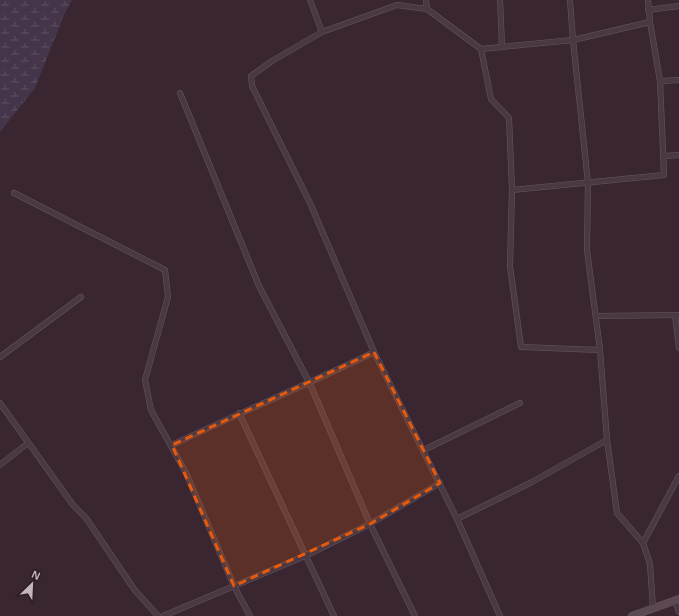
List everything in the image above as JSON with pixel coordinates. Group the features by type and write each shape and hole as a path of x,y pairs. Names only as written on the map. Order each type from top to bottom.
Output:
{"main road":[{"path":"632,616 677,600"}],"street":[{"path":"310,0 322,32"},
{"path":"426,0 427,9"},
{"path":"481,49 502,46 500,0"},
{"path":"570,0 588,183 587,250 597,316 607,440 618,513 643,543 650,564 653,608"},
{"path":"512,190 664,175 660,81 648,10 648,0"},
{"path":"500,616 440,483 374,352 310,204 252,86 251,76 322,32 396,2 427,9 481,49 573,40 650,22"},
{"path":"648,10 679,6"},
{"path":"481,49 491,99 509,118 512,190 510,266 521,348 600,350"},
{"path":"660,81 679,80"},
{"path":"180,92 259,286 310,384 370,524 415,616"},
{"path":"664,156 679,155"},
{"path":"14,193 165,270 168,297 146,380 151,410 172,445 186,473 234,586 250,616"},
{"path":"0,357 81,297"},
{"path":"597,316 677,315 679,348"},
{"path":"172,445 239,413 310,384 374,352"},
{"path":"0,403 73,505 86,518 134,589 158,616"},
{"path":"424,450 520,403"},
{"path":"239,413 334,616"},
{"path":"457,519 532,482 607,440"},
{"path":"0,465 28,443"},
{"path":"643,543 679,476"},
{"path":"162,616 305,556 370,524 440,483"},
{"path":"677,600 679,612"}],"highlighted area":[{"path":"374,352 440,483 370,524 234,586 172,445"}],"green space":[{"path":"0,0 72,0 64,15 35,88 0,132"}]}
